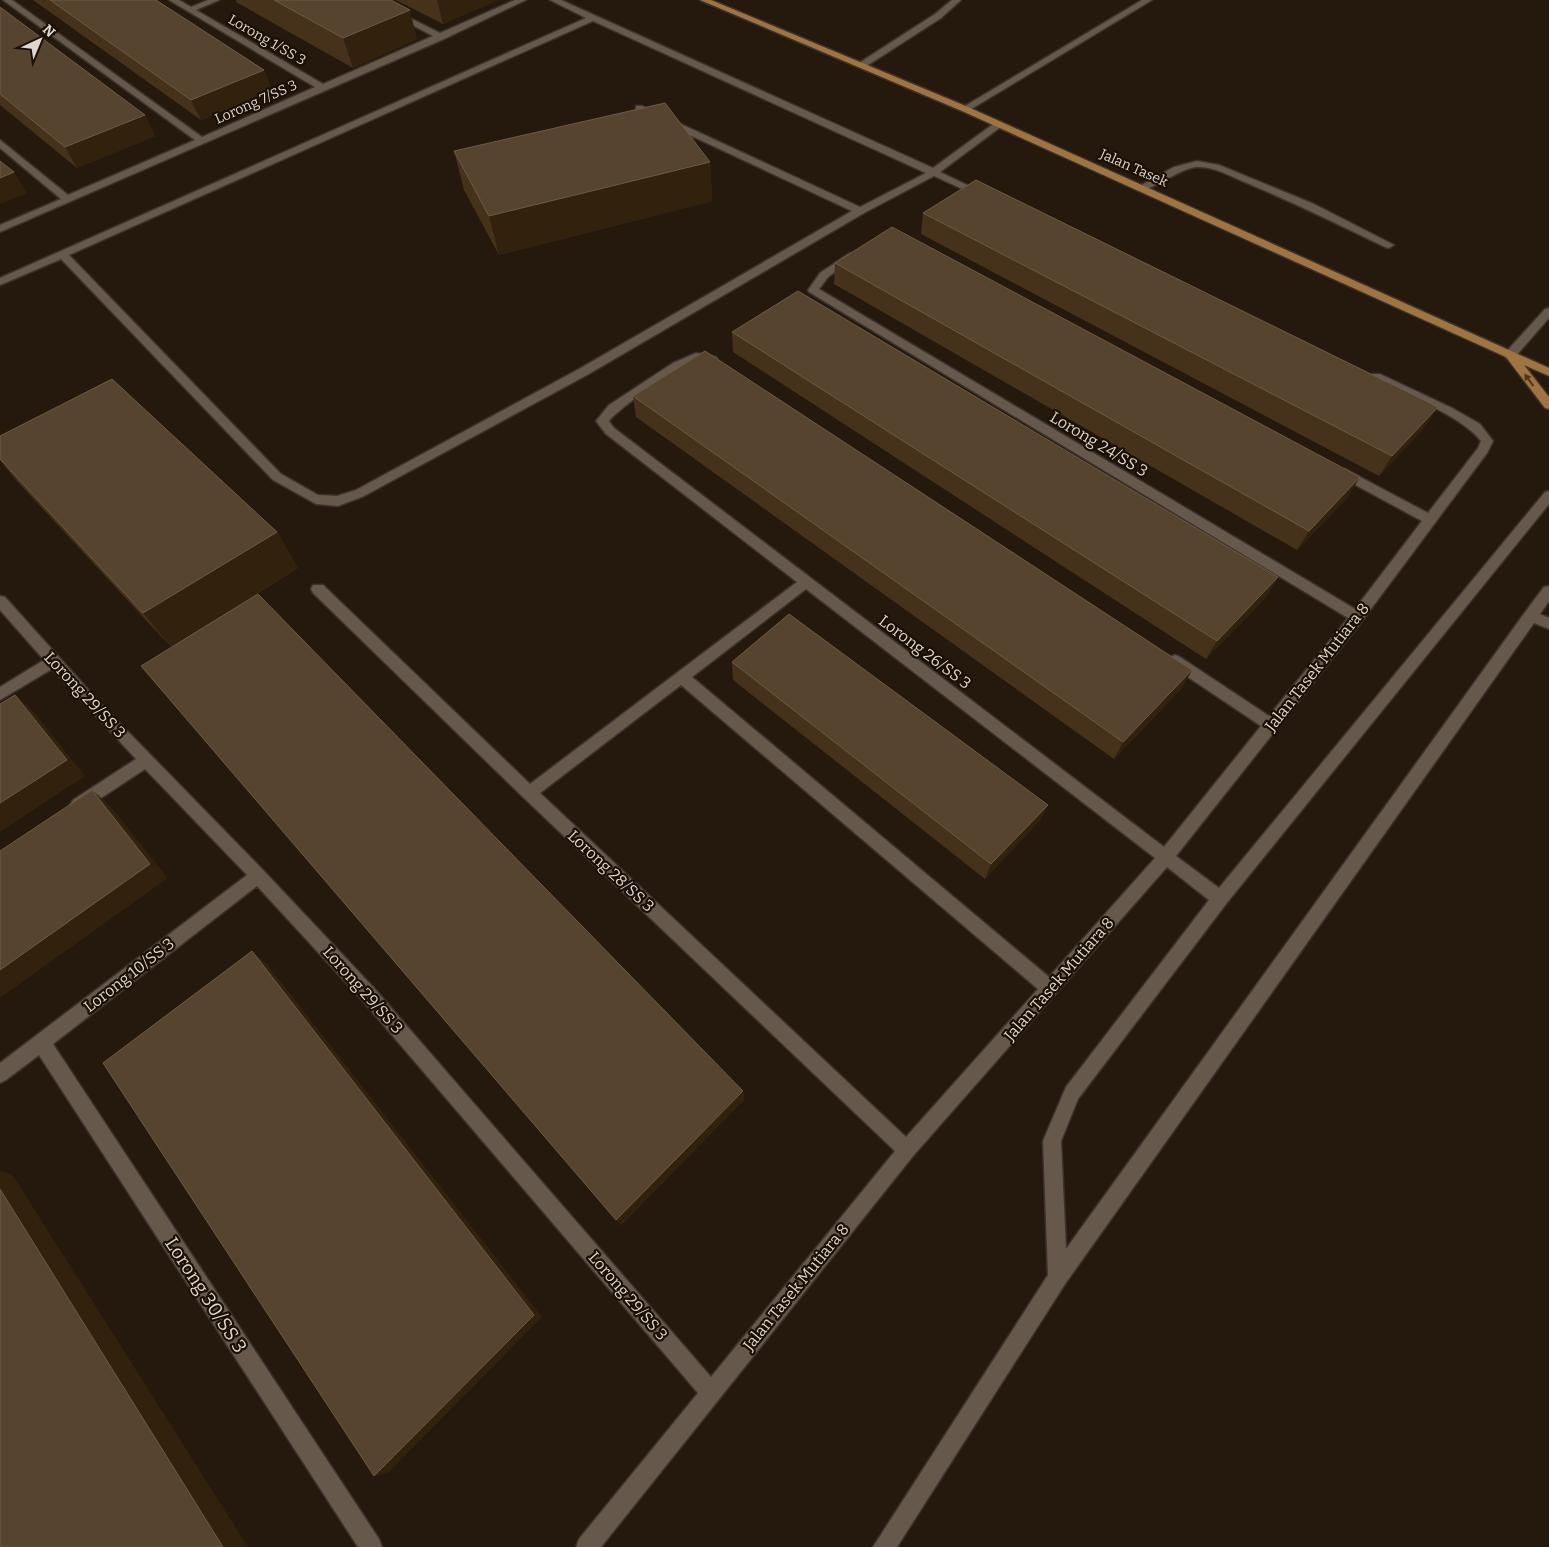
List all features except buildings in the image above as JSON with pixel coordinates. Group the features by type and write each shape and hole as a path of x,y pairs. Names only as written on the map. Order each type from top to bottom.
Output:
{"main road":[{"name":"Jalan Tasek","path":"704,0 965,109 1549,372"},
{"path":"1510,354 1549,405"}],"street":[{"path":"8,0 202,141"},
{"name":"Lorong 1/SS 3","path":"173,0 323,88"},
{"path":"190,10 215,0"},
{"path":"368,0 440,37"},
{"name":"Lorong 7/SS 3","path":"0,230 522,0"},
{"path":"554,0 997,201"},
{"path":"862,65 938,16 957,0"},
{"path":"965,109 1148,0"},
{"path":"0,282 593,18"},
{"path":"639,108 860,211"},
{"path":"62,254 277,477 316,499 338,501 360,493 583,372 860,211 934,172 999,124"},
{"path":"0,143 68,200"},
{"path":"1141,188 1177,169 1197,164 1216,167 1310,206 1388,245"},
{"name":"Lorong 24/SS 3","path":"861,249 824,275 813,290 1357,617"},
{"path":"1510,354 1549,311"},
{"name":"Lorong 26/SS 3","path":"725,366 717,361 696,356 677,366 613,408 602,422 610,431 1220,899"},
{"name":"Jalan Tasek Mutiara 8","path":"587,1547 907,1150 1165,858 1357,617 1483,450 1487,442 1476,427 1448,411 1367,373"},
{"path":"1335,469 1431,520"},
{"path":"1058,1277 1052,1141 1072,1093 1220,899 1549,495"},
{"path":"529,793 806,582"},
{"name":"Lorong 28/SS 3","path":"318,589 529,793 907,1150"},
{"path":"884,1547 1058,1277 1549,591"},
{"name":"Lorong 29/SS 3","path":"0,601 146,760 368,994 711,1392"},
{"path":"1531,615 1549,624"},
{"path":"1164,654 1271,725"},
{"path":"0,694 54,661"},
{"path":"682,677 1050,988"},
{"path":"65,814 146,760"},
{"name":"Lorong 10/SS 3","path":"0,1074 258,876"},
{"name":"Lorong 30/SS 3","path":"42,1043 371,1547"}]}
